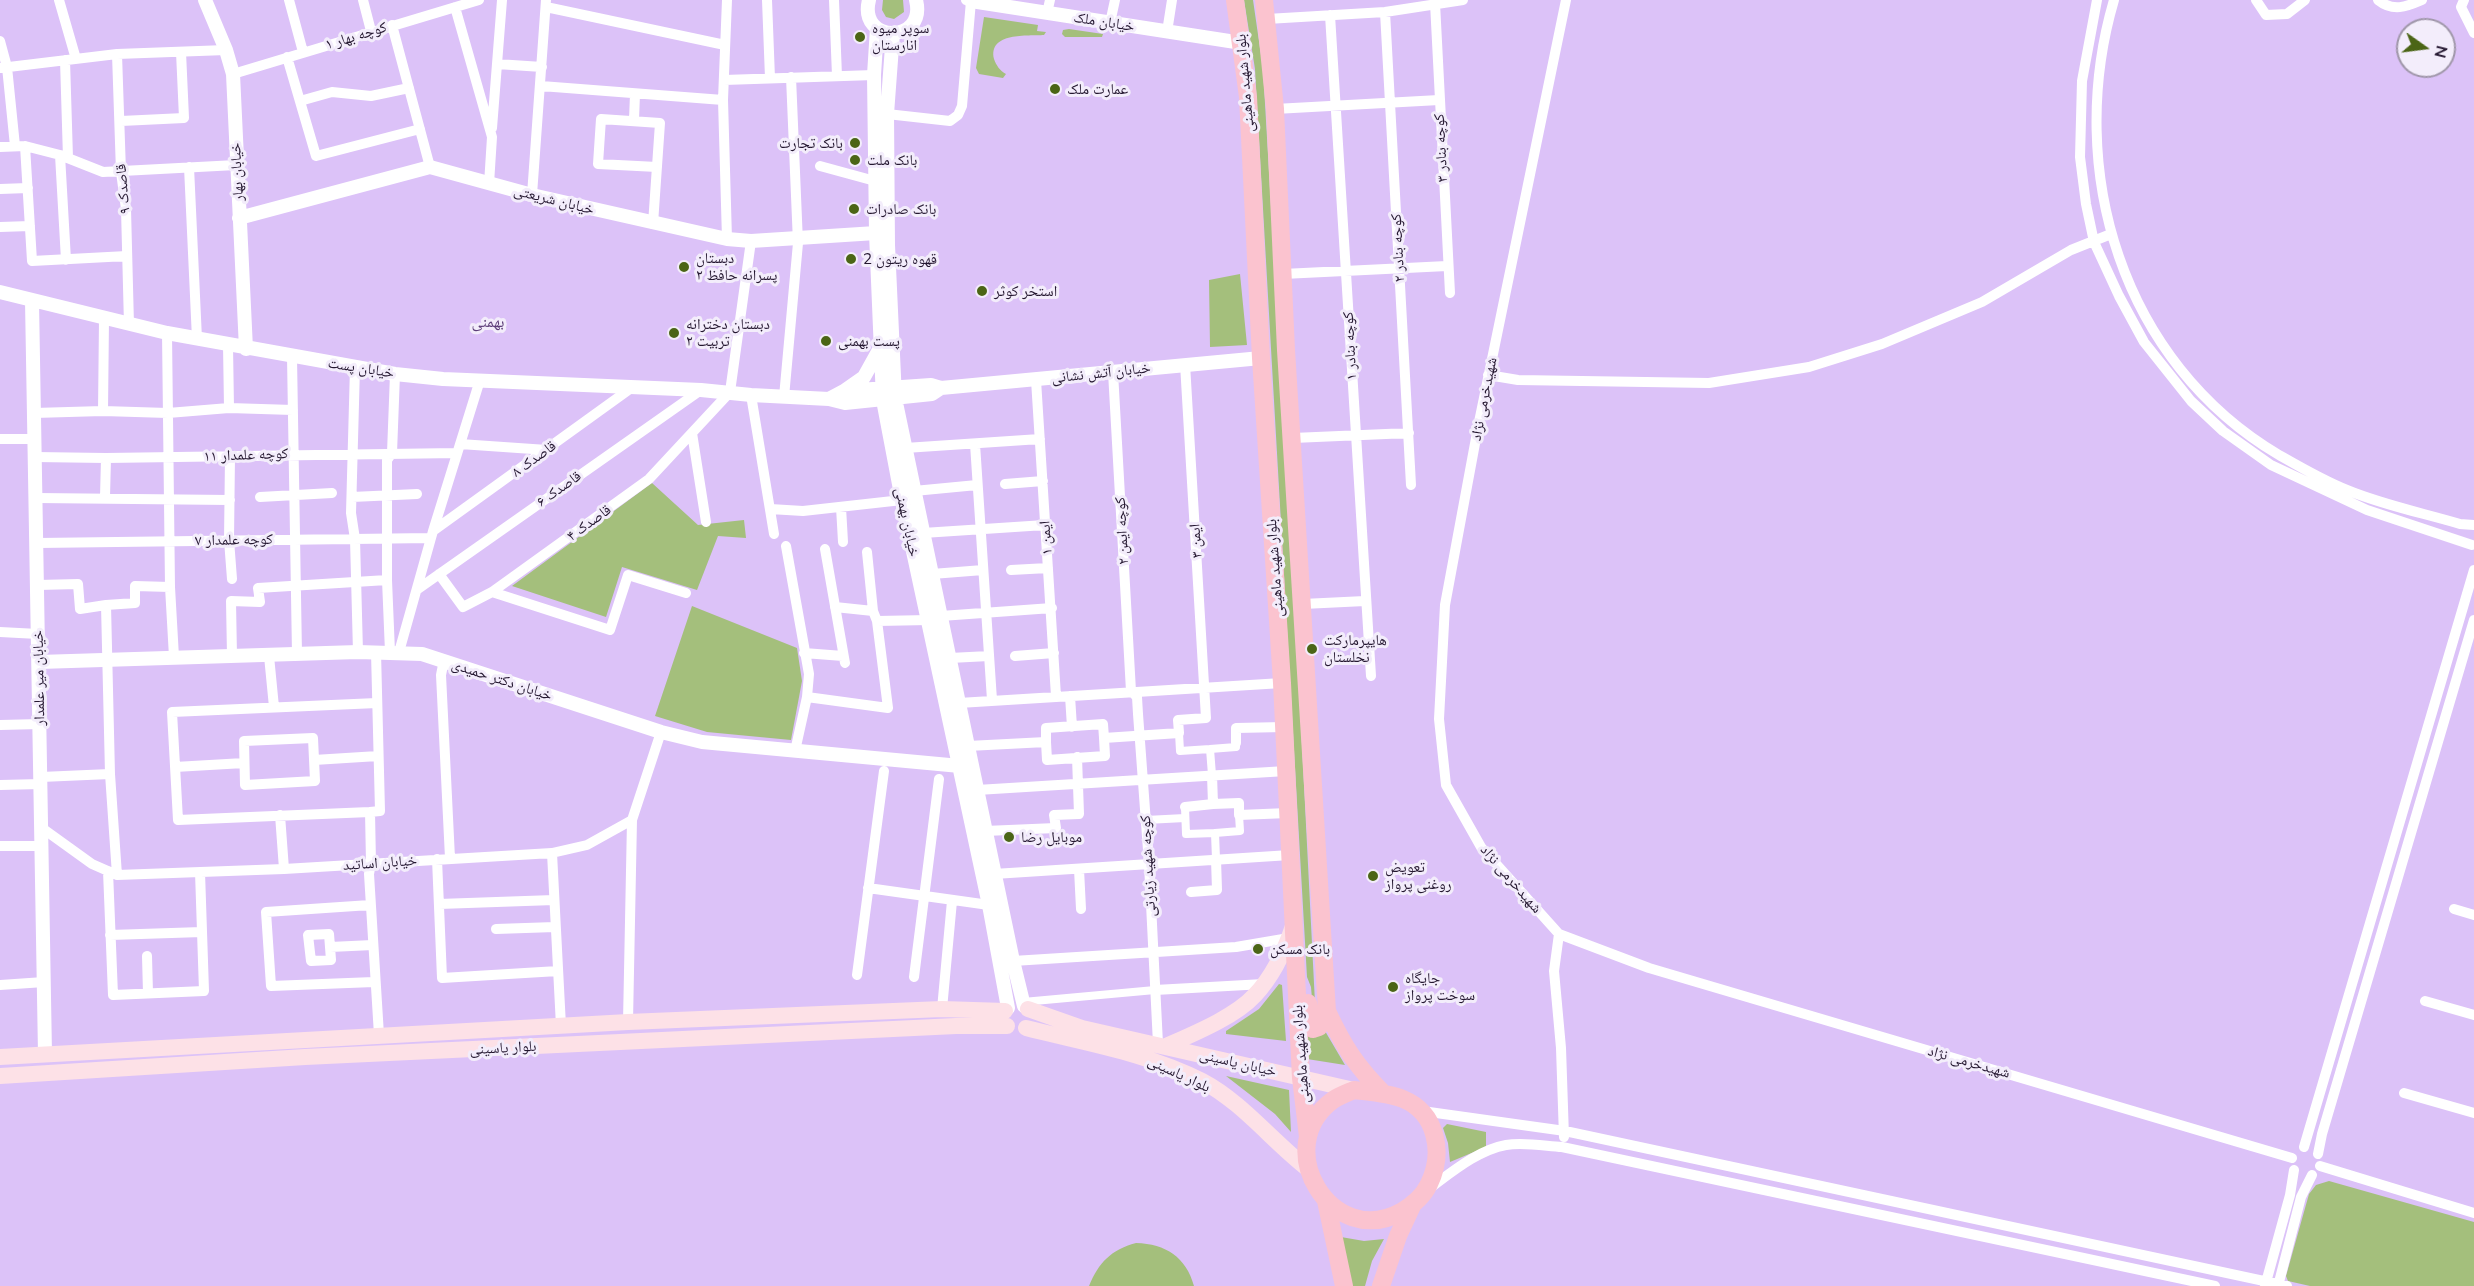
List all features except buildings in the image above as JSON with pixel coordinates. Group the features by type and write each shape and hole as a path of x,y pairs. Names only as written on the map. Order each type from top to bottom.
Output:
{"main road":[{"name":"بلوار شهید ماهینی","path":"1236,0 1248,97 1261,358 1282,683 1291,932 1296,974 1301,1078 1308,1137"},
{"name":"بلوار شهید ماهینی","path":"1264,0 1275,109 1327,1011 1344,1047 1365,1075 1384,1094"},
{"path":"1162,1045 1212,1026 1254,996 1277,965 1291,932"},
{"path":"1296,974 1305,987 1313,1029 1319,1027 1327,1011"},
{"name":"بلوار یاسینی","path":"0,1057 628,1022 942,1009 1016,1010 1082,1028 1162,1045"},
{"name":"بلوار یاسینی","path":"1016,1010 1030,1021 1026,1028 1144,1058 1203,1082 1240,1108 1308,1169"},
{"name":"بلوار یاسینی","path":"0,1076 340,1055 956,1026 1016,1010"},
{"name":"خیابان یاسینی","path":"1162,1045 1354,1090"},
{"path":"1354,1090 1384,1094 1405,1100 1422,1111 1433,1129 1438,1150 1435,1172 1426,1191 1412,1206 1395,1215 1377,1220 1359,1218 1341,1212 1326,1201 1314,1186 1308,1169 1306,1153 1308,1137 1317,1116 1333,1100 1354,1090"},
{"path":"1326,1201 1344,1286"},
{"path":"1381,1286 1412,1206"}],"street":[{"path":"59,0 70,60 64,157 66,260"},
{"name":"خیابان بهار","path":"205,0 226,50 233,74 246,349"},
{"path":"289,0 303,52"},
{"path":"363,0 371,32"},
{"path":"435,0 438,13"},
{"name":"کوچه بهار ۱","path":"233,74 479,0"},
{"path":"489,184 502,0"},
{"path":"727,0 723,100 727,239"},
{"path":"767,0 770,78"},
{"path":"834,0 837,76"},
{"path":"869,0 868,17 877,28 893,33 900,32 912,24 918,10 916,0"},
{"path":"1110,23 1115,0"},
{"path":"1167,32 1172,0"},
{"path":"1363,13 1365,0"},
{"path":"1267,19 1385,12 1463,0"},
{"name":"شهیدخرمی نژاد","path":"1566,0 1488,375 1445,605 1439,719 1446,785 1481,846 1559,934 1650,968 2292,1158"},
{"path":"2097,0 2082,81 2080,157 2094,242 2144,342 2192,401 2223,432 2271,465 2367,510 2473,546 2474,531"},
{"path":"2114,0 2099,65 2096,145 2102,193 2111,234 2138,306 2169,356 2231,420 2278,454 2346,489 2371,499 2460,524 2474,525"},
{"path":"2256,0 2266,15 2287,14 2306,0"},
{"path":"2378,0 2385,6 2397,9 2422,0"},
{"path":"2464,0 2461,7 2474,33"},
{"path":"887,114 950,121 958,115 962,106 968,1"},
{"name":"خیابان ملک","path":"968,1 1049,7 1110,23 1242,44"},
{"name":"کوچه بنادر ۳","path":"1435,3 1450,292"},
{"path":"532,195 546,4 725,45"},
{"path":"455,7 492,137"},
{"name":"کوچه بنادر ۲","path":"1385,12 1411,485"},
{"name":"کوچه بنادر ۱","path":"1330,15 1371,676"},
{"path":"239,218 430,167 392,25"},
{"name":"خیابان بهمنی","path":"877,28 874,75 880,348 902,500 935,618 950,658 1012,961 1016,1010"},
{"name":"خیابان بهمنی","path":"893,33 887,114 888,393 905,448 932,574 935,618 960,766 989,905 1016,1010"},
{"path":"0,41 28,188 32,261 127,256"},
{"path":"4,68 117,54 226,50"},
{"path":"121,122 184,118 181,52"},
{"name":"قاصدک ۹","path":"117,54 121,172 126,209 129,325"},
{"path":"286,57 316,156 420,129"},
{"path":"497,64 542,68"},
{"path":"724,80 874,75"},
{"path":"784,397 798,243 791,77"},
{"path":"541,86 723,100"},
{"path":"300,101 332,92 371,96 409,88"},
{"path":"634,120 635,94"},
{"path":"1275,109 1439,100"},
{"path":"653,224 657,167 660,123 601,119 598,164 657,167"},
{"path":"0,137 20,146 64,157 104,172 236,165"},
{"path":"0,147 20,146"},
{"path":"820,166 875,181"},
{"path":"189,167 197,339"},
{"name":"خیابان شریعتی","path":"430,167 532,195 727,239 751,241 876,233"},
{"path":"0,189 28,188"},
{"path":"0,227 30,226"},
{"path":"1488,375 1529,381 1708,383 1809,367 1882,344 1983,302 2071,250 2111,234"},
{"path":"730,392 751,241"},
{"path":"1283,274 1447,266"},
{"name":"خیابان پست","path":"0,292 167,333 395,374 634,386 751,395"},
{"name":"خیابان میر علمدار","path":"32,301 38,543 45,1054"},
{"path":"103,411 104,319"},
{"path":"167,333 167,457 174,657"},
{"path":"228,345 230,408"},
{"path":"829,399 864,377 880,348"},
{"path":"292,357 297,654"},
{"name":"خیابان آتش نشانی","path":"888,393 931,385 941,388 1261,358"},
{"name":"ایمن ۳","path":"1179,733 1178,720 1206,718 1185,364"},
{"path":"355,367 351,496 355,539 358,652"},
{"name":"کوچه ایمن ۲","path":"1113,372 1131,691"},
{"path":"377,703 172,712 178,820 380,811 377,703 388,652 387,459 392,453 395,374"},
{"path":"388,652 418,589 432,535 480,380"},
{"name":"ایمن ۱","path":"1036,380 1056,696"},
{"name":"قاصدک ۸","path":"432,535 634,386"},
{"name":"قاصدک ۶","path":"418,589 701,390"},
{"path":"844,391 888,393"},
{"name":"قاصدک ۴","path":"439,574 463,607 492,592 649,479 730,392"},
{"path":"774,534 751,395 829,399 845,403 888,393"},
{"path":"34,413 103,411 168,413 230,408 293,410"},
{"path":"2223,432 2231,420"},
{"path":"692,433 706,522"},
{"path":"1293,438 1409,433"},
{"path":"0,439 35,439"},
{"path":"905,448 1040,439"},
{"path":"975,444 992,700"},
{"name":"کوچه علمدار ۱۱","path":"35,457 392,453 459,448 547,450"},
{"path":"230,456 229,540 232,579"},
{"path":"105,497 106,458"},
{"path":"1005,484 1042,481"},
{"path":"914,492 977,485"},
{"path":"260,496 332,493"},
{"path":"351,496 417,494"},
{"path":"37,498 230,500"},
{"path":"2367,510 2371,499"},
{"path":"770,509 803,511 902,500"},
{"path":"842,507 843,542"},
{"path":"923,533 1045,525"},
{"name":"کوچه علمدار ۷","path":"38,543 387,539 432,535"},
{"path":"786,546 809,674 807,697 795,751"},
{"path":"804,653 844,660 825,549"},
{"path":"807,697 888,708 867,552"},
{"path":"1011,570 1048,568"},
{"path":"932,574 983,570"},
{"path":"2304,1147 2474,570"},
{"path":"492,592 610,630 628,575 686,592"},
{"path":"232,656 231,601 260,602 258,588 387,580"},
{"path":"38,585 78,584 80,609 135,603 135,586 170,587"},
{"path":"1303,604 1365,601"},
{"path":"106,605 112,873 110,935 113,995 204,991 200,872"},
{"path":"835,607 875,616 935,618 1052,608"},
{"path":"2320,1166 2318,1154 2325,1122 2474,620"},
{"path":"0,633 38,634"},
{"name":"خیابان دکتر حمیدی","path":"39,662 358,652 422,654 661,732 702,742 960,766"},
{"path":"1015,656 1054,653"},
{"path":"269,656 274,707"},
{"path":"950,658 989,656"},
{"path":"444,660 441,675 450,858"},
{"path":"959,703 1282,683"},
{"name":"کوچه شهید زیارتی","path":"1131,691 1137,697 1155,990 1162,1045"},
{"path":"1070,696 1072,726"},
{"path":"0,725 40,724"},
{"path":"1103,724 1104,738 1105,756 1047,760 1046,728 1103,724"},
{"path":"1104,738 1179,733 1180,750 1236,747 1236,728 1284,727"},
{"path":"628,1022 632,820 661,732"},
{"path":"313,738 315,781 245,785 244,763 244,741 313,738"},
{"path":"968,746 1046,742"},
{"path":"1210,748 1213,804"},
{"path":"314,760 378,756"},
{"path":"985,831 1056,828 1054,815 1079,814 1077,758"},
{"path":"175,767 244,763"},
{"path":"857,975 884,771"},
{"path":"977,790 1286,771"},
{"path":"0,785 110,774"},
{"path":"914,977 939,779"},
{"path":"1146,820 1213,804 1239,803 1240,831 1186,834 1185,812"},
{"path":"370,812 370,905 379,1035"},
{"path":"1239,815 1288,813"},
{"path":"280,815 284,869"},
{"name":"خیابان اساتید","path":"112,873 284,869 552,853 587,845 632,820"},
{"path":"42,828 92,864 112,873"},
{"path":"1191,892 1217,890 1215,833"},
{"path":"0,846 43,846"},
{"path":"552,853 561,1026"},
{"path":"994,874 1290,855"},
{"path":"437,859 442,978 558,971"},
{"path":"1079,868 1081,909"},
{"path":"868,888 989,905"},
{"path":"439,904 554,900"},
{"path":"942,1009 952,901"},
{"path":"370,905 266,912 271,986 374,982"},
{"path":"2454,909 2474,915"},
{"path":"496,929 555,927"},
{"path":"110,935 202,932"},
{"path":"1012,961 1236,947 1291,932"},
{"path":"1559,934 1554,971 1565,1131 1562,1147"},
{"path":"330,947 373,945"},
{"path":"147,956 148,993"},
{"path":"0,985 44,982"},
{"path":"1016,1010 1155,990 1263,984"},
{"path":"2425,1001 2474,1015"},
{"path":"2404,1093 2474,1113"},
{"path":"1422,1111 1565,1131 2266,1284 2281,1285 2301,1197 2312,1175 2320,1166"},
{"path":"1426,1191 1456,1169 1491,1149 1509,1144 1562,1147 2215,1286"},
{"path":"2266,1284 2290,1195 2294,1170 2292,1158 2296,1150 2304,1147 2312,1148 2318,1154"},
{"path":"2320,1166 2474,1213"},
{"path":"2294,1170 2305,1176 2312,1175"}],"green space":[{"path":"883,0 903,0 904,12 894,19 886,17 882,10"},
{"path":"1244,0 1253,0 1263,69 1316,1023 1314,1023 1311,987 1307,977 1255,69"},
{"path":"984,17 1038,25 1037,31 1046,32 1044,35 1011,37 997,44 994,59 998,68 1006,74 1003,78 979,74 976,68"},
{"path":"1063,30 1103,34 1102,37 1065,37 1062,34"},
{"path":"1240,274 1247,345 1210,347 1209,280"},
{"path":"652,483 698,525 744,520 746,538 718,536 697,590 622,567 606,617 512,586"},
{"path":"692,606 797,648 802,681 791,740 707,732 655,716"},
{"path":"1279,984 1282,985 1286,1041 1226,1034 1226,1031 1259,1009"},
{"path":"1306,1031 1325,1031 1345,1065 1307,1059"},
{"path":"1226,1076 1289,1090 1291,1132 1275,1114"},
{"path":"1447,1124 1486,1132 1486,1147 1450,1162 1448,1143 1443,1128"},
{"path":"2329,1181 2474,1222 2474,1286 2310,1286 2288,1281 2286,1276 2309,1194 2316,1185"},
{"path":"1341,1237 1364,1241 1384,1239 1372,1261 1365,1286 1352,1286"},
{"path":"1136,1243 1157,1246 1173,1254 1186,1267 1194,1286 1089,1286 1097,1270 1107,1258 1120,1249"}],"place":[{"name":"سوپر میوه انارستان","path":"860,37"},
{"name":"عمارت ملک","path":"1055,89"},
{"name":"بانک تجارت","path":"855,143"},
{"name":"بانک ملت","path":"855,160"},
{"name":"بانک صادرات","path":"854,209"},
{"name":"قهوه ریتون 2","path":"851,259"},
{"name":"دبستان پسرانه حافظ ۲","path":"684,267"},
{"name":"استخر کوثر","path":"982,291"},
{"name":"دبستان دخترانه تربیت ۲","path":"674,333"},
{"name":"پست بهمنی","path":"826,341"},
{"name":"هایپرمارکت نخلستان","path":"1312,649"},
{"name":"موبایل رضا","path":"1009,837"},
{"name":"تعویض روغنی پرواز","path":"1373,876"},
{"name":"بانک مسکن","path":"1258,949"},
{"name":"جایگاه سوخت پرواز","path":"1393,987"}],"district":[{"name":"بهمنی","path":"488,322"}]}
